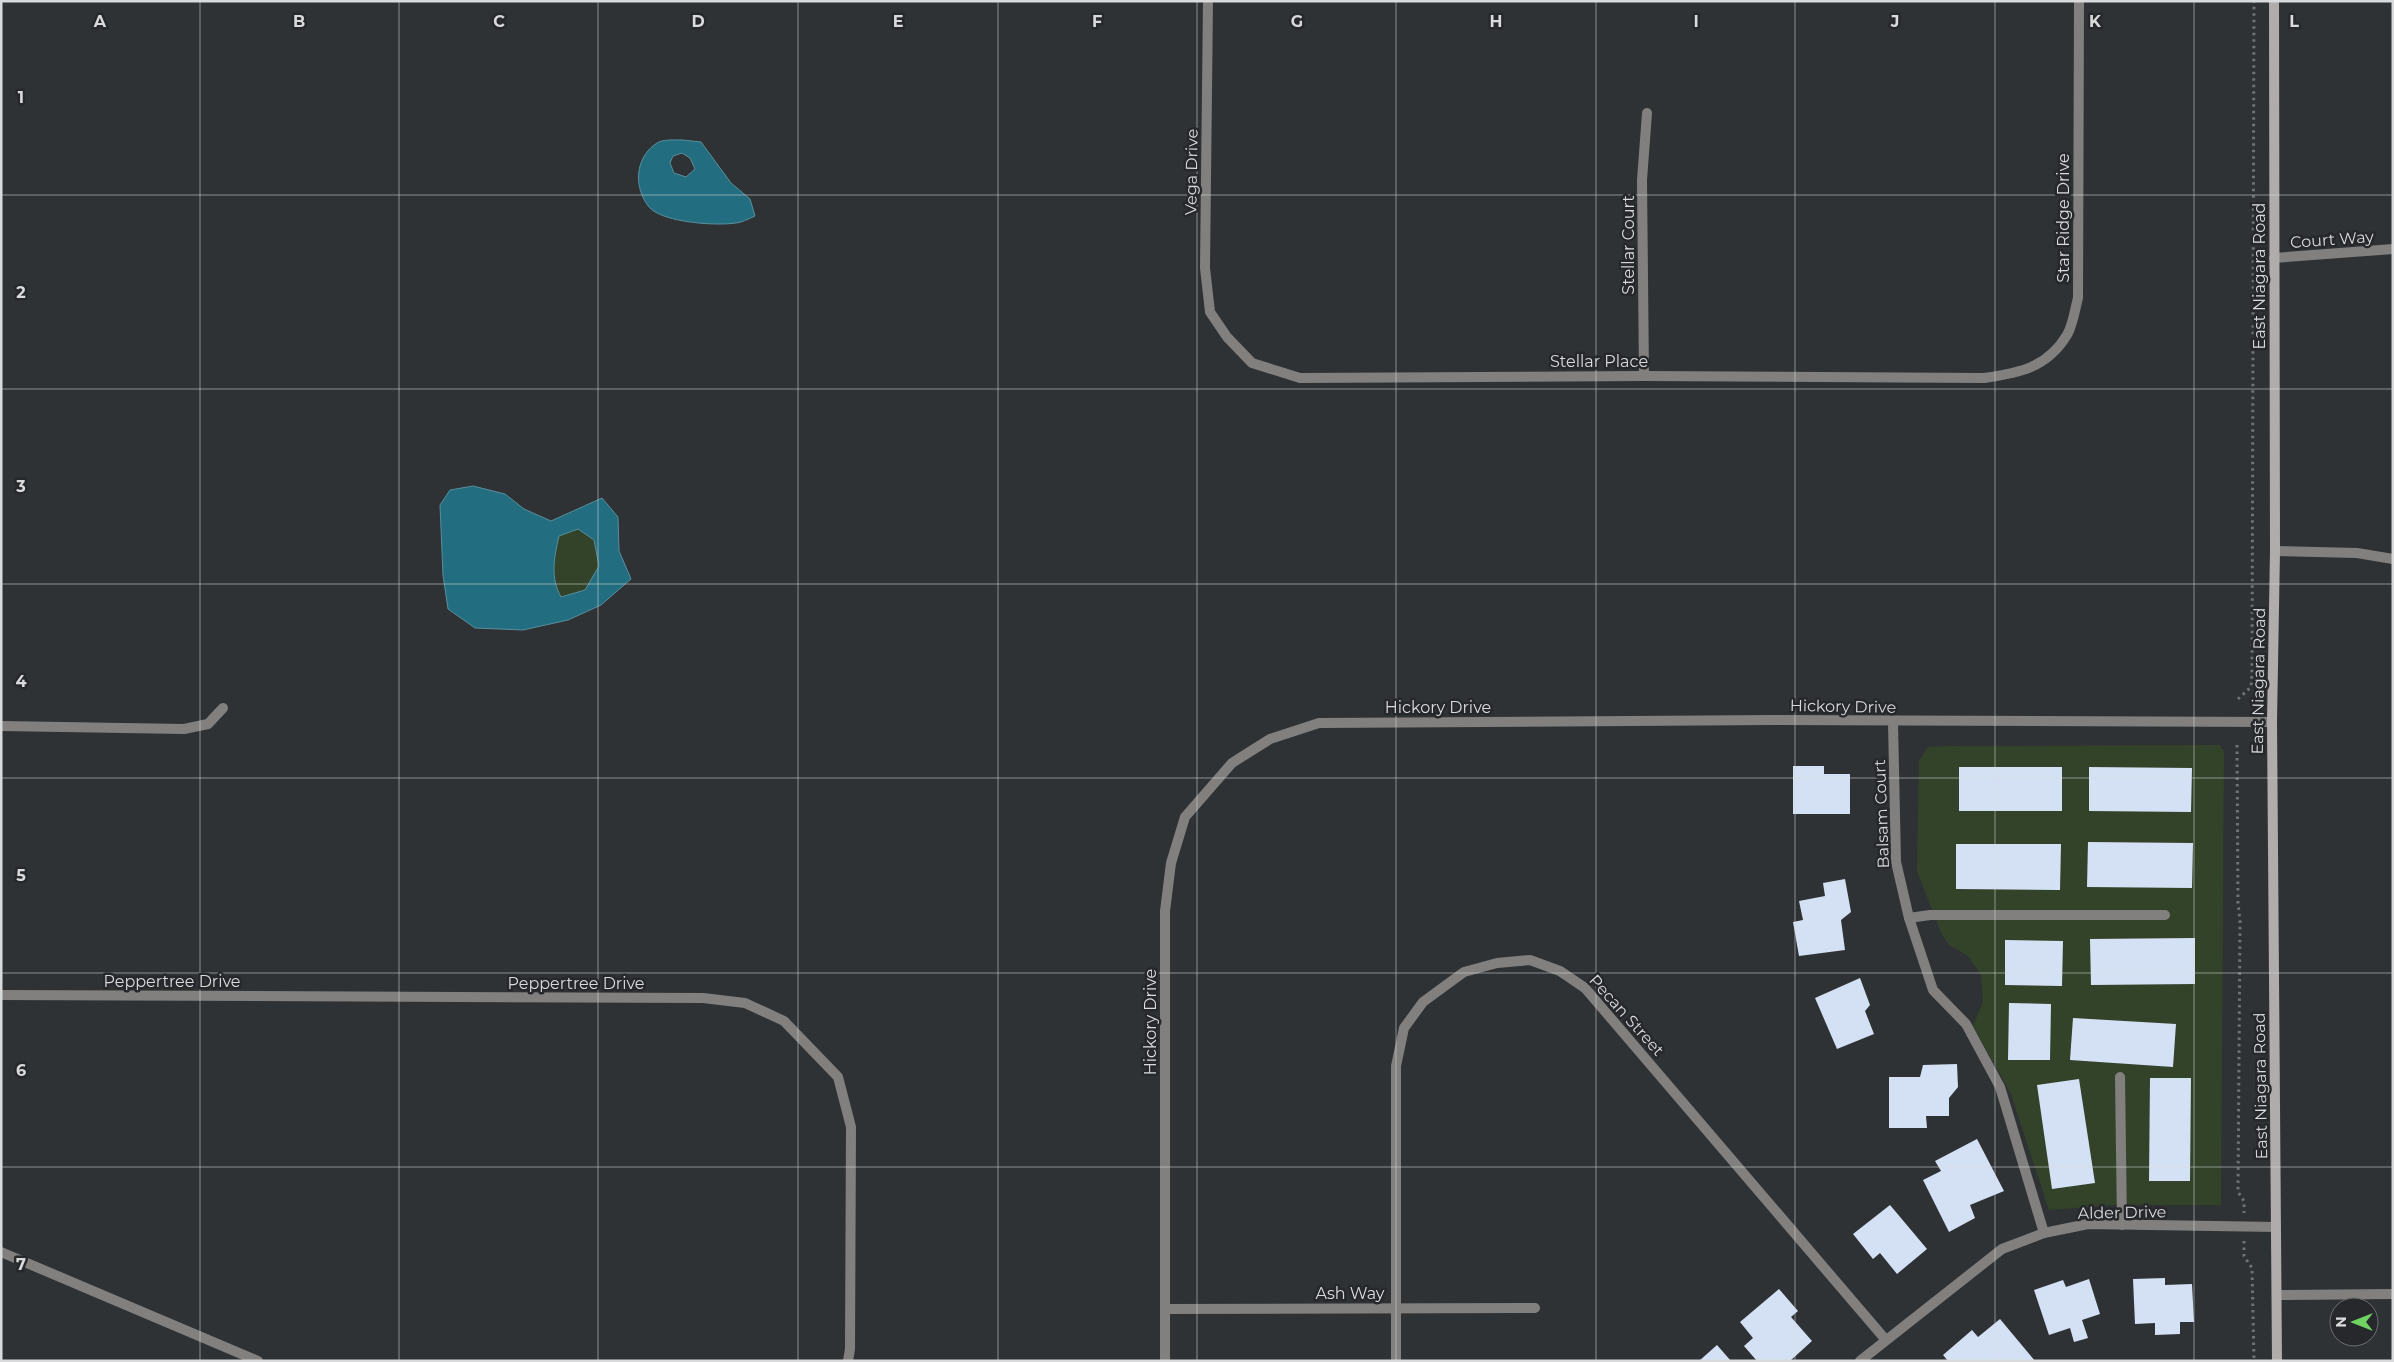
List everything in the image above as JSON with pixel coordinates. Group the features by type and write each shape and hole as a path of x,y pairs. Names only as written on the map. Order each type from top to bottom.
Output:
{"street":[{"name":"Vega Drive","path":"1208,1 1205,268 1210,312 1227,337"},
{"name":"Star Ridge Drive","path":"1984,378 2019,373 2049,357 2068,334 2078,298 2079,1"},
{"name":"East Niagara Road","path":"2274,1 2275,551 2272,722 2277,1361"},
{"name":"Stellar Court","path":"1644,376 1642,180 1647,113"},
{"name":"Court Way","path":"2274,258 2393,249"},
{"name":"Stellar Place","path":"1227,337 1252,363 1300,378 1644,376 1984,378"},
{"path":"2275,551 2357,553 2393,559"},
{"path":"1,726 184,729 208,724 223,708"},
{"name":"Hickory Drive","path":"1165,1361 1166,901 1171,863 1185,818 1232,763 1270,739 1319,723 1762,720 2272,722"},
{"name":"Balsam Court","path":"1893,722 1896,862 1909,918 1933,990 1966,1024 2000,1087 2044,1233"},
{"path":"1909,918 1930,916 2164,915"},
{"name":"Pecan Street","path":"1396,1361 1396,1066 1404,1028 1423,1002 1464,972 1497,963 1530,960 1560,971 1585,988 1885,1339"},
{"name":"Peppertree Drive","path":"1,995 703,998 745,1003 784,1020 838,1077 851,1127 850,1348 848,1361"},
{"path":"2120,1077 2122,1225"},
{"name":"Alder Drive","path":"1860,1361 1885,1339 2002,1249 2044,1233 2088,1224 2276,1228"},
{"path":"1,1252 258,1361"},
{"path":"2277,1295 2393,1294"},
{"name":"Ash Way","path":"1165,1309 1535,1308"}],"path":[{"path":"2238,699 2250,687 2252,675 2254,1"},
{"path":"2237,745 2238,903 2240,921 2238,1192 2244,1201 2244,1256 2252,1268 2254,1361"}],"green space":[{"path":"578,529 594,540 599,566 585,590 561,597 554,574 554,560 559,536"},
{"path":"2220,745 2224,752 2221,1205 2112,1205 2049,1210 2011,1094 1973,1026 1983,1002 1981,974 1967,955 1949,945 1942,935 1917,871 1919,761 1928,747"}],"water":[{"path":"666,140 701,142 731,183 750,199 755,216 741,222 707,224 666,217 649,207 640,191 639,182 639,173 644,156 657,143","holes":["682,153 690,158 695,169 686,177 674,173 670,163 673,156"]},
{"path":"473,486 505,494 524,509 551,521 602,498 618,517 619,551 631,579 601,605 568,620 523,630 475,628 448,609 443,575 440,505 450,490","holes":["578,529 594,540 599,566 585,590 561,597 554,575 559,536"]}],"building":[{"path":"1793,766 1824,766 1824,774 1850,774 1850,814 1793,814"},
{"path":"1959,767 2062,767 2062,811 1959,811"},
{"path":"2089,767 2192,768 2191,812 2089,811"},
{"path":"2088,842 2193,843 2192,888 2087,887"},
{"path":"1956,844 2061,844 2060,890 1956,889"},
{"path":"1845,879 1851,912 1841,920 1845,950 1799,956 1793,922 1803,920 1799,901 1825,896 1823,883"},
{"path":"2195,938 2195,984 2091,985 2090,939"},
{"path":"2005,940 2063,941 2062,986 2005,985"},
{"path":"1860,978 1870,1005 1865,1011 1874,1034 1837,1049 1815,998"},
{"path":"2009,1003 2051,1004 2050,1060 2008,1060"},
{"path":"2073,1018 2176,1024 2173,1067 2070,1060"},
{"path":"1957,1064 1958,1087 1949,1098 1949,1116 1926,1116 1927,1128 1889,1128 1889,1077 1920,1077 1923,1065"},
{"path":"2150,1078 2191,1078 2190,1181 2149,1181"},
{"path":"2079,1079 2095,1183 2052,1189 2037,1085"},
{"path":"1977,1139 2004,1191 1970,1205 1975,1218 1949,1232 1923,1180 1941,1171 1935,1161"},
{"path":"1890,1205 1927,1249 1897,1274 1880,1253 1873,1259 1853,1234"},
{"path":"2165,1278 2165,1285 2192,1284 2194,1322 2180,1322 2180,1334 2155,1335 2155,1323 2135,1324 2133,1279"},
{"path":"2089,1279 2100,1314 2082,1320 2088,1338 2074,1342 2070,1328 2049,1335 2034,1290 2063,1280 2066,1287"},
{"path":"1779,1289 1798,1311 1791,1317 1812,1341 1790,1361 1757,1361 1744,1346 1753,1338 1740,1322"},
{"path":"2000,1319 2035,1361 1948,1361 1943,1355 1972,1330 1978,1337"},
{"path":"1717,1345 1731,1361 1699,1361"}]}
